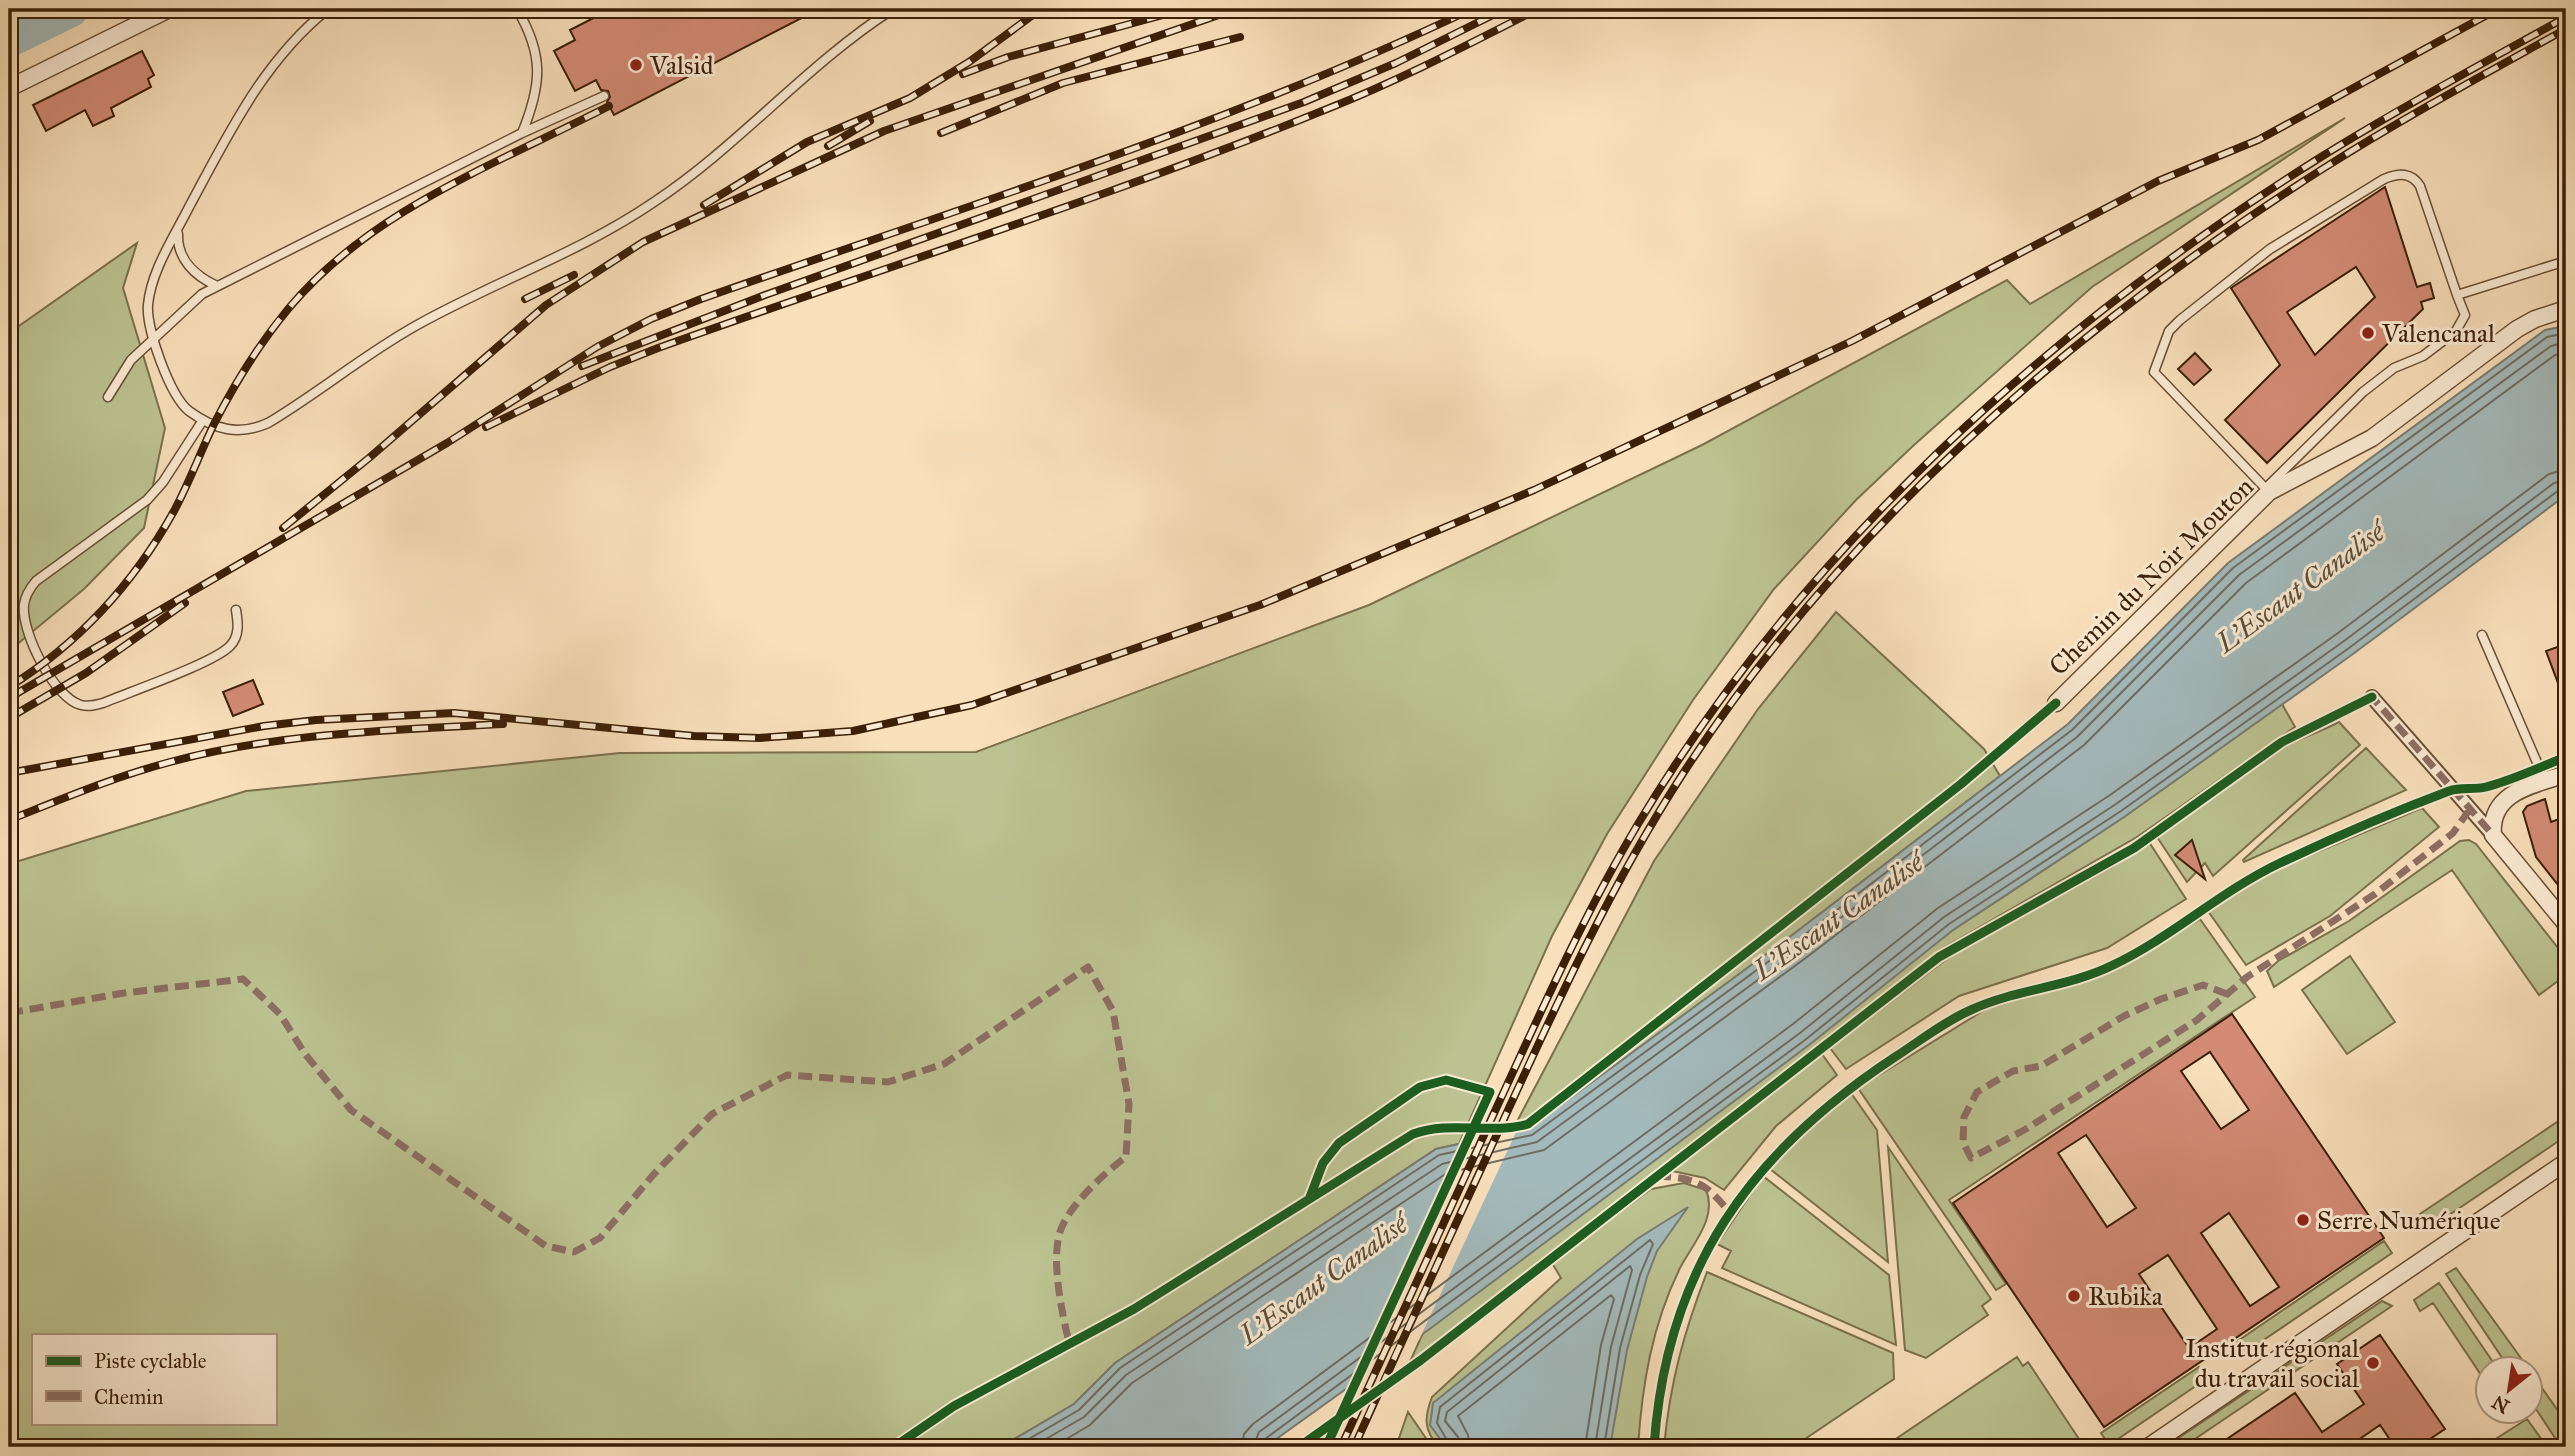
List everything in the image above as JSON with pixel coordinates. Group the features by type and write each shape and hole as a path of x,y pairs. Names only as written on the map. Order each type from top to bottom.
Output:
{"street":[{"path":"9,88 169,9"},
{"name":"Chemin du Noir Mouton","path":"2056,703 2267,490 2358,447 2517,330 2566,309"},
{"path":"2372,697 2493,835 2566,924"},
{"path":"2493,835 2495,812 2501,801 2566,774"},
{"path":"2148,1447 2566,1162"}],"lane":[{"path":"328,9 292,41 259,83 178,228 150,294 149,318 173,392 185,408 203,420 236,432 268,423 418,324 634,215 718,157 827,59 893,9"},
{"path":"517,9 533,41 538,67 533,107 523,133"},
{"path":"108,397 131,360 155,340 181,310 217,286 523,133 604,96"},
{"path":"2403,174 2411,176 2420,186 2465,315 2456,331 2423,356 2394,368 2363,392 2267,490 2154,372 2165,338 2174,326 2296,231 2384,179 2403,174"},
{"path":"178,228 178,243 192,271 217,286"},
{"path":"2457,295 2566,261"},
{"path":"203,420 163,482 147,500 36,581 24,606 26,629 44,664 66,696 88,706 166,677 230,646 239,628 236,610"},
{"path":"2482,635 2545,781"}],"green space":[{"path":"2345,118 2092,287 1856,500 1774,589 1693,700 1607,834 1552,936 1459,1144 1436,1149 1115,1363 1074,1404 1001,1447 9,1447 9,864 246,791 620,753 976,752 1369,605 1702,445 2007,280 2030,304"},
{"path":"137,243 123,288 165,428 144,528 84,589 9,651 9,333"},
{"path":"1836,612 1984,749 2000,776 1791,936 1528,1130 1511,1133 1654,861 1758,709"},
{"path":"2282,704 2295,727 2137,837 1945,947 1409,1364 1423,1333 1953,930 2124,817"},
{"path":"2339,722 2360,745 2213,876 2205,863 2187,882 2157,837 2258,762"},
{"path":"2366,748 2406,790 2244,862 2243,860"},
{"path":"2422,808 2439,827 2330,916 2246,965 2208,911 2270,872"},
{"path":"2469,840 2476,844 2566,958 2566,975 2539,995 2452,870 2274,987 2267,971 2278,961 2349,921 2460,841"},
{"path":"2149,842 2186,899 2107,948 1959,996 1846,1069 1830,1048 1956,952 2112,867"},
{"path":"2200,919 2255,997 1949,1200 2006,1284 1996,1290 1858,1088 1986,1009 2110,971"},
{"path":"2350,956 2395,1022 2347,1054 2302,990"},
{"path":"1822,1054 1837,1075 1776,1126 1724,1190 1705,1178 1672,1171"},
{"path":"1851,1093 1877,1130 1888,1262 1770,1169 1804,1133"},
{"path":"2566,1116 2566,1136 2427,1230 2417,1216"},
{"path":"1888,1147 1991,1299 1982,1306 1988,1315 1926,1358 1905,1350"},
{"path":"1763,1176 1889,1275 1896,1345 1722,1268 1731,1251 1717,1244"},
{"path":"1684,1183 1706,1190 1709,1210 1702,1230 1670,1290 1655,1333 1642,1401 1638,1447 1438,1447 1430,1435 1427,1423 1432,1397 1561,1278 1552,1263 1651,1189"},
{"path":"2384,1241 2392,1253 2237,1358 2229,1347"},
{"path":"2456,1268 2518,1354 2500,1354 2446,1274"},
{"path":"1707,1272 1893,1353 1894,1379 1793,1447 1664,1447 1679,1358"},
{"path":"2439,1283 2487,1354 2474,1354 2474,1364 2433,1303 2420,1311 2414,1300"},
{"path":"2382,1301 2392,1306 2183,1447 2165,1447"},
{"path":"2017,1357 2023,1366 2028,1362 2083,1445 1884,1447"},
{"path":"2199,1367 2206,1379 2109,1445 2101,1433"},
{"path":"2544,1391 2566,1422 2566,1447 2561,1447 2544,1421"},
{"path":"1408,1412 1432,1447 1396,1447"},
{"path":"2519,1424 2531,1424 2547,1447 2483,1447"}],"water":[{"name":"L'Escaut Canalisé","path":"2566,326 2566,495 2353,654 2124,817 1953,930 1809,1045 1431,1328 1265,1447 1001,1447 1074,1404 1115,1363 1436,1149 1528,1129 1791,936 2068,724 2228,563 2545,330"},
{"path":"1688,1207 1657,1251 1647,1277 1627,1350 1610,1447 1446,1447 1430,1425 1433,1403 1637,1239"}],"pier":[{"path":"1518,1128 1419,1340 1349,1391 1466,1139"}],"building":[{"name":"Valsid","path":"611,9 819,9 614,115 607,102 610,97 608,91 601,90 596,80 575,91 554,51 575,40 570,30"},
{"path":"142,51 154,75 148,79 151,87 111,108 114,116 93,126 85,110 46,131 33,105"},
{"name":"Valencanal","path":"2385,187 2417,287 2430,283 2434,298 2421,302 2423,309 2267,463 2225,420 2280,365 2231,288","holes":["2356,267 2375,297 2315,355 2287,312"]},
{"path":"2195,353 2211,370 2194,385 2178,369"},
{"path":"2566,644 2566,699 2564,699 2546,651"},
{"path":"253,680 263,704 233,716 223,692"},
{"path":"2545,799 2551,822 2562,818 2566,834 2566,895 2536,857 2523,812 2527,806"},
{"path":"2192,840 2205,879 2175,855"},
{"name":"Serre Numérique","path":"2232,1014 2384,1238 2104,1427 1953,1203","holes":["2210,1052 2249,1110 2221,1129 2181,1071","2086,1135 2136,1208 2107,1227 2058,1153","2229,1213 2279,1287 2250,1306 2201,1233","2168,1255 2217,1329 2189,1348 2139,1274"]},
{"path":"2380,1335 2445,1429 2418,1447 2395,1447 2380,1425 2348,1447 2270,1447 2265,1439 2252,1447 2215,1447 2295,1393 2322,1432 2364,1404 2337,1364"}],"waterway":[{"path":"9,39 70,9"}],"railway":[{"path":"704,205 807,142 910,98 969,62 1041,9"},
{"path":"963,74 1008,57 1185,9"},
{"path":"283,528 369,458 546,305 643,242 884,131 1236,9"},
{"path":"9,698 447,443 597,347 651,319 701,299 1187,129 1378,52 1472,9"},
{"path":"582,366 765,295 1304,102 1396,63 1505,9"},
{"path":"486,427 610,367 658,348 1078,203 1245,142 1408,74 1538,9"},
{"path":"9,773 264,726 316,720 454,713 694,736 759,738 853,731 972,705 1260,605 1534,490 1852,341 2158,181 2258,140 2498,9"},
{"path":"1341,1447 1546,1002 1599,894 1638,824 1704,723 1777,627 1856,536 1940,450 2030,370 2123,294 2221,223 2321,157 2566,17"},
{"path":"1354,1447 1540,1040 1607,904 1684,772 1748,681 1817,595 1892,514 1971,436 2055,363 2142,294 2232,229 2324,168 2566,29"},
{"path":"941,133 1063,83 1240,37"},
{"path":"9,687 59,651 103,610 123,587 174,511 214,424 248,364 289,308 322,273 358,243 438,192 609,106"},
{"path":"828,146 870,121"},
{"path":"525,299 574,275"},
{"path":"9,718 86,673 185,603"},
{"path":"9,820 129,774 211,752 335,734 503,724"}],"marked path":[{"path":"2368,699 2372,697 2493,835"},
{"path":"2227,994 2203,985 2161,999 2124,1016 2041,1066 2013,1071 1977,1092 1964,1117 1963,1142 1971,1158 2026,1129 2197,1020 2247,977 2375,894 2453,833 2470,809"},
{"path":"9,1013 124,993 243,979 280,1014 305,1054 351,1110 546,1246 574,1252 600,1238 653,1175 712,1114 787,1075 888,1082 944,1064 1088,967 1113,1011 1129,1104 1126,1157 1080,1200 1061,1229 1057,1255 1058,1286 1069,1342"},
{"path":"1657,1176 1681,1178 1699,1184 1714,1194 1730,1213"}],"cycle path":[{"path":"1299,1447 1421,1360 1939,957 2134,848 2282,742 2372,697"},
{"path":"894,1447 954,1406 1134,1309 1413,1134 1442,1128 1499,1128 1528,1124 1961,784 2056,703"},
{"path":"1654,1447 1662,1383 1676,1325 1697,1271 1724,1222 1758,1176 1797,1134 1843,1094 1963,1014 1990,1002 2079,978 2113,965 2156,941 2258,874 2301,853 2449,791 2496,784 2566,757"},
{"path":"1310,1197 1323,1163 1339,1143 1420,1087 1446,1080 1490,1092 1326,1447"}],"place":[{"name":"Valsid","path":"636,65"},
{"name":"Valencanal","path":"2368,333"},
{"name":"Serre Numérique","path":"2303,1220"},
{"name":"Rubika","path":"2074,1296"},
{"name":"Institut régional du travail social","path":"2373,1363"}]}
